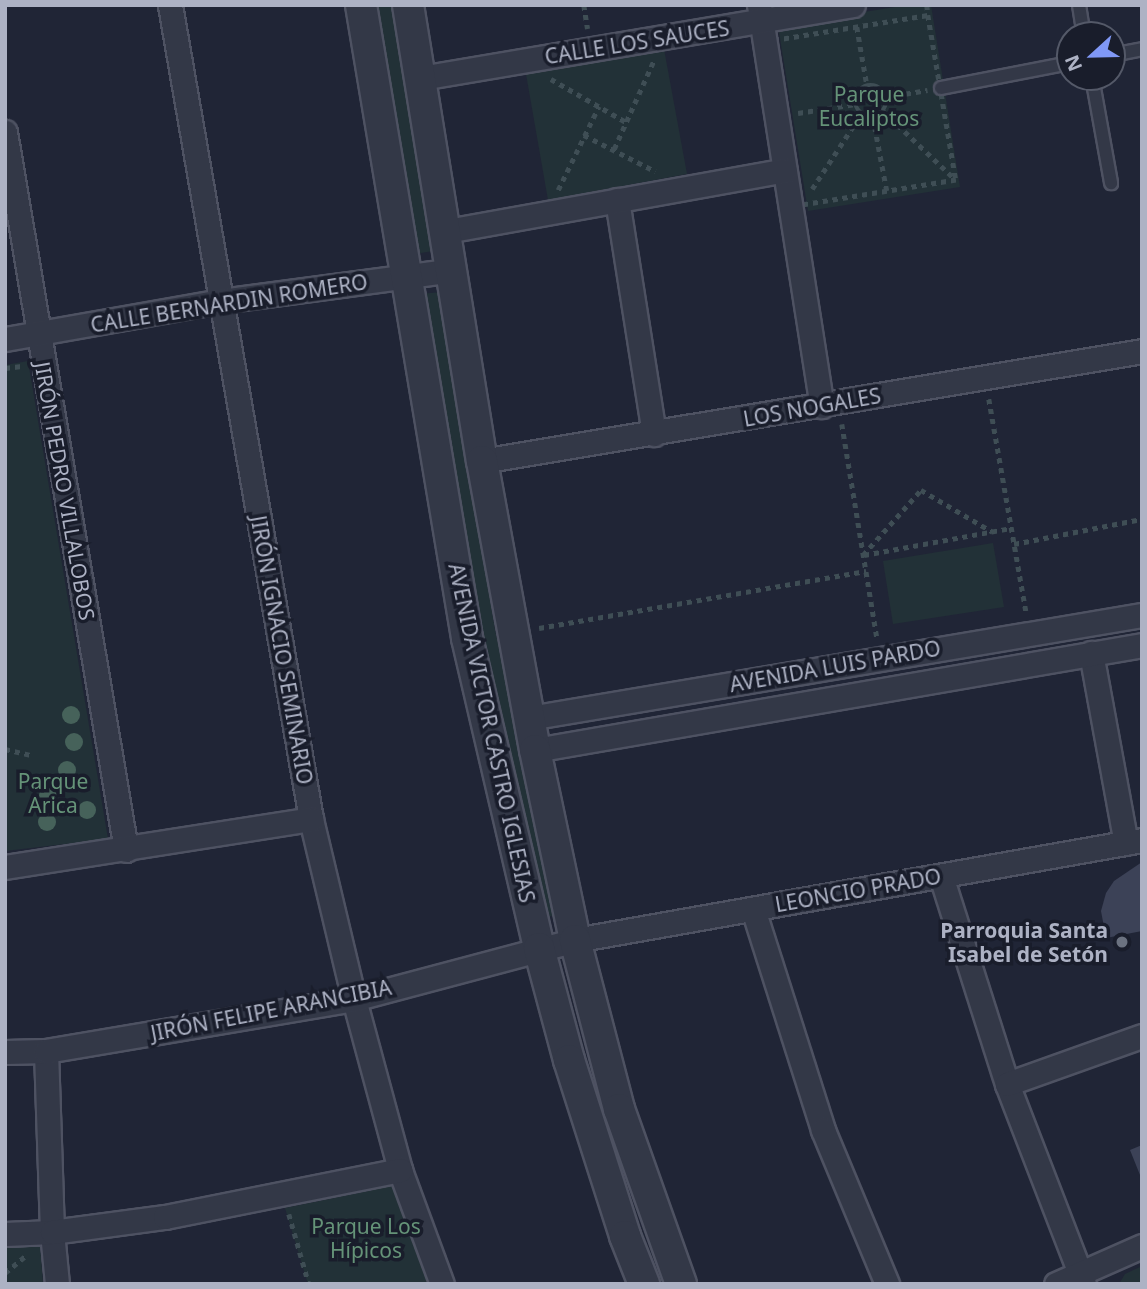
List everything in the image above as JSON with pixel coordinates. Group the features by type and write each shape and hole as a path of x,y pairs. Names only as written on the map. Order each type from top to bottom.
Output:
{"street":[{"name":"JIRÓN IGNACIO SEMINARIO","path":"170,5 311,819 354,999 400,1170 442,1284"},
{"name":"AVENIDA VICTOR CASTRO IGLESIAS","path":"361,5 467,638 539,948 569,1060 643,1284"},
{"name":"AVENIDA VICTOR CASTRO IGLESIAS","path":"408,5 447,231 482,461 535,750 575,940 619,1110 681,1284"},
{"name":"CALLE LOS SAUCES","path":"421,78 664,37 761,13 855,16"},
{"path":"761,13 785,170 796,206 830,404"},
{"name":"JIRÓN PEDRO VILLALOBOS","path":"5,132 126,850"},
{"path":"447,231 785,170"},
{"path":"617,200 654,434"},
{"name":"CALLE BERNARDIN ROMERO","path":"5,339 221,301 453,270"},
{"name":"LOS NOGALES","path":"482,461 1142,351"},
{"name":"AVENIDA LUIS PARDO","path":"529,718 1142,615"},
{"name":"AVENIDA LUIS PARDO","path":"535,750 1142,645"},
{"path":"1091,653 1134,842"},
{"path":"5,867 311,819"},
{"name":"LEONCIO PRADO","path":"575,940 1134,842"},
{"path":"941,876 1007,1084 1081,1279"},
{"path":"753,909 822,1130 887,1284"},
{"name":"JIRÓN FELIPE ARANCIBIA","path":"5,1052 46,1051 354,999 575,940"},
{"path":"1007,1084 1142,1036"},
{"path":"46,1051 52,1232 57,1284"},
{"path":"5,1234 52,1232 164,1217 400,1170"},
{"path":"1056,1284 1081,1279 1142,1246"}],"lane":[{"path":"941,88 1056,66"},
{"path":"1095,91 1111,183"}],"path":[{"path":"927,5 956,180"},
{"path":"796,206 787,115 774,40 855,16 928,15"},
{"path":"855,16 867,85"},
{"path":"614,149 664,37"},
{"path":"520,61 626,122"},
{"path":"867,85 876,85 886,97 883,111 873,117 861,114 855,104 856,94 867,85"},
{"path":"886,97 941,88"},
{"path":"787,115 855,104"},
{"path":"546,213 598,106"},
{"path":"883,111 956,180"},
{"path":"796,206 861,114"},
{"path":"873,117 887,191"},
{"path":"584,135 687,188"},
{"path":"796,206 956,180"},
{"path":"6,369 25,365 27,379"},
{"path":"985,378 1030,633"},
{"path":"830,404 863,555 880,658"},
{"path":"863,555 921,490 993,532"},
{"path":"1014,544 1142,519"},
{"path":"863,555 1011,528"},
{"path":"514,633 866,572"},
{"path":"5,749 30,755"},
{"path":"301,1207 288,1210 309,1284"}],"green space":[{"path":"372,5 397,5 439,250 415,254"},
{"name":"Parque Eucaliptos","path":"907,5 931,5 960,187 808,211 778,26"},
{"path":"664,49 687,174 548,200 526,74"},
{"path":"442,292 495,630 560,914 538,919 475,626 419,294"},
{"name":"Parque Arica","path":"28,361 108,839 5,851 5,365"},
{"path":"993,543 1004,607 893,624 883,561"},
{"name":"Parque Los Hípicos","path":"397,1185 431,1284 308,1284 285,1208"},
{"path":"40,1244 43,1284 5,1284 5,1246"},
{"path":"1142,1266 1142,1284 1119,1284 1125,1274"}],"building":[{"path":"1142,862 1142,931 1106,938 1101,911 1106,893 1114,881"},
{"path":"1142,1145 1142,1180 1130,1150"}],"place":[{"name":"Parroquia Santa Isabel de Setón","path":"1122,942"}]}
